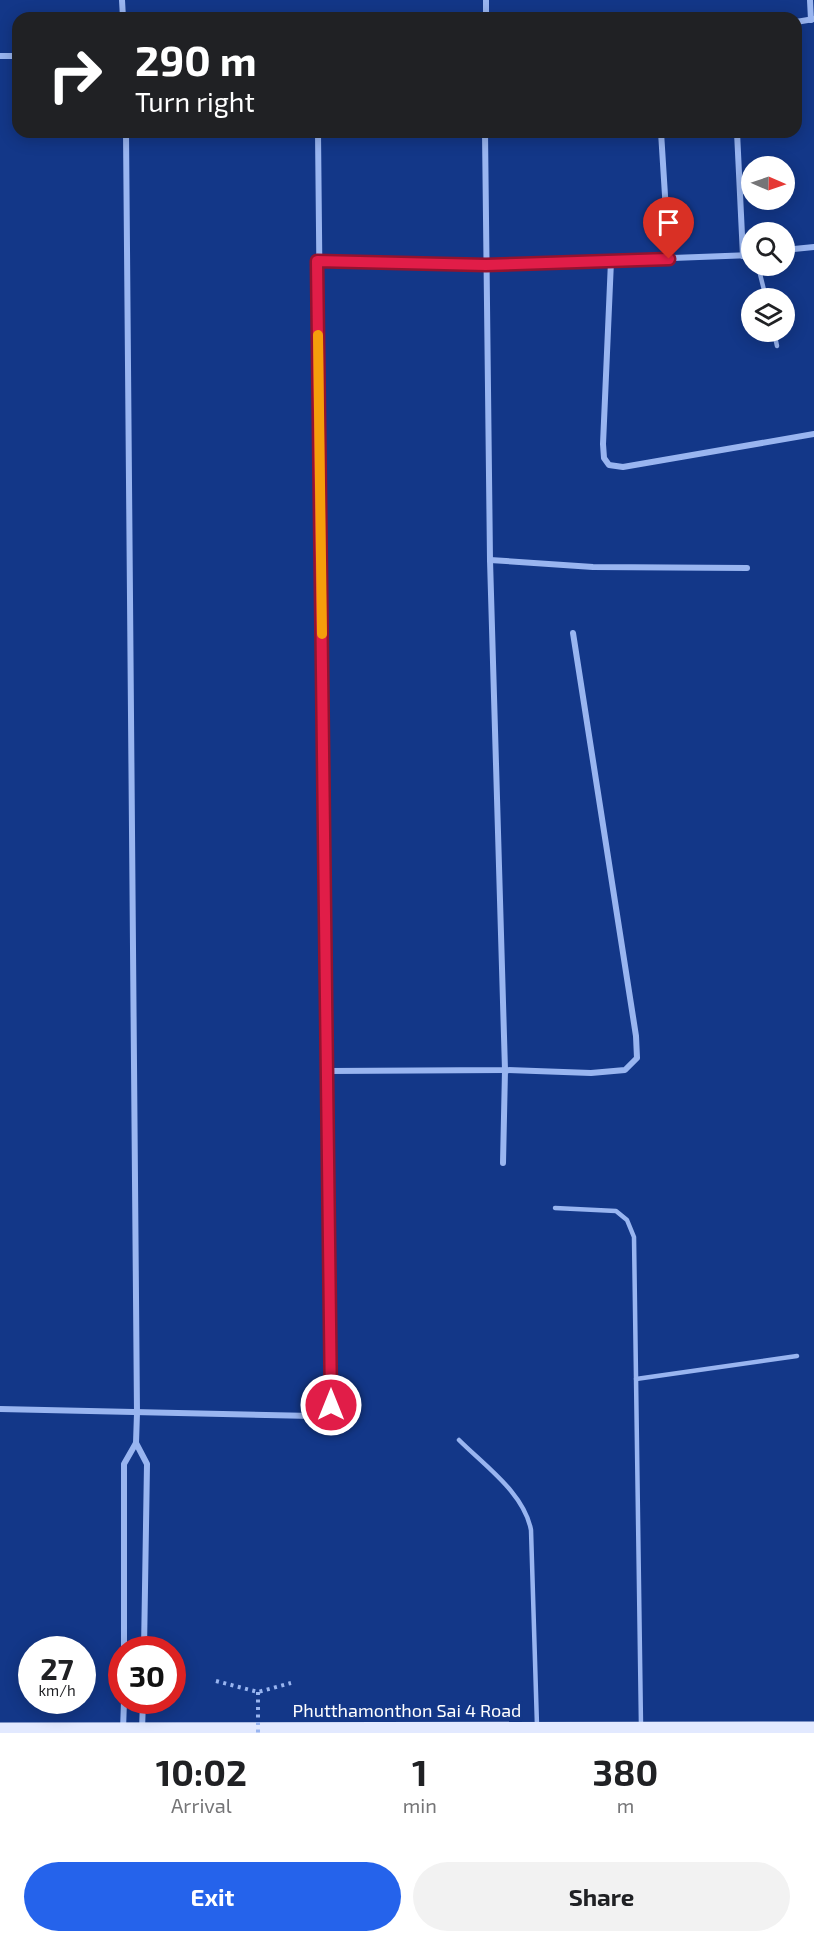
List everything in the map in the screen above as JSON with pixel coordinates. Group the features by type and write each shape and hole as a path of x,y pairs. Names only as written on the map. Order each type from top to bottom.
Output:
{"main road":[{"name":"Phutthamonthon Sai 4 Road","path":"0,1730 814,1729"}],"street":[{"path":"810,0 812,19"},
{"path":"124,1636 124,1464 136,1443 137,1413 126,138"},
{"path":"0,1409 314,1416 325,1414 331,1405 317,261 318,138"},
{"path":"485,138 490,560 505,1070 503,1163"},
{"path":"662,138 669,259"},
{"path":"737,138 741,222"},
{"path":"795,249 814,247"},
{"path":"317,261 486,265 741,256"},
{"path":"611,261 603,444 604,458 609,465 623,467 814,434"},
{"path":"490,560 593,567 747,567"},
{"path":"328,1071 505,1070 591,1073 625,1070 637,1058 636,1036 573,633"},
{"path":"136,1443 147,1464 144,1636"},
{"path":"123,1731 124,1714"},
{"path":"142,1731 143,1714"}],"lane":[{"path":"776,342 777,346"},
{"path":"555,1208 616,1211 627,1220 634,1237 641,1728"},
{"path":"636,1379 797,1356"},
{"path":"459,1440 519,1500 528,1514 531,1530 537,1728"}],"path":[{"path":"216,1681 258,1692 291,1683"},
{"path":"258,1692 258,1733"}],"slow traffic":[{"path":"318,335 322,634"}],"route":[{"path":"331,1405 317,261 486,265 669,259"}]}
